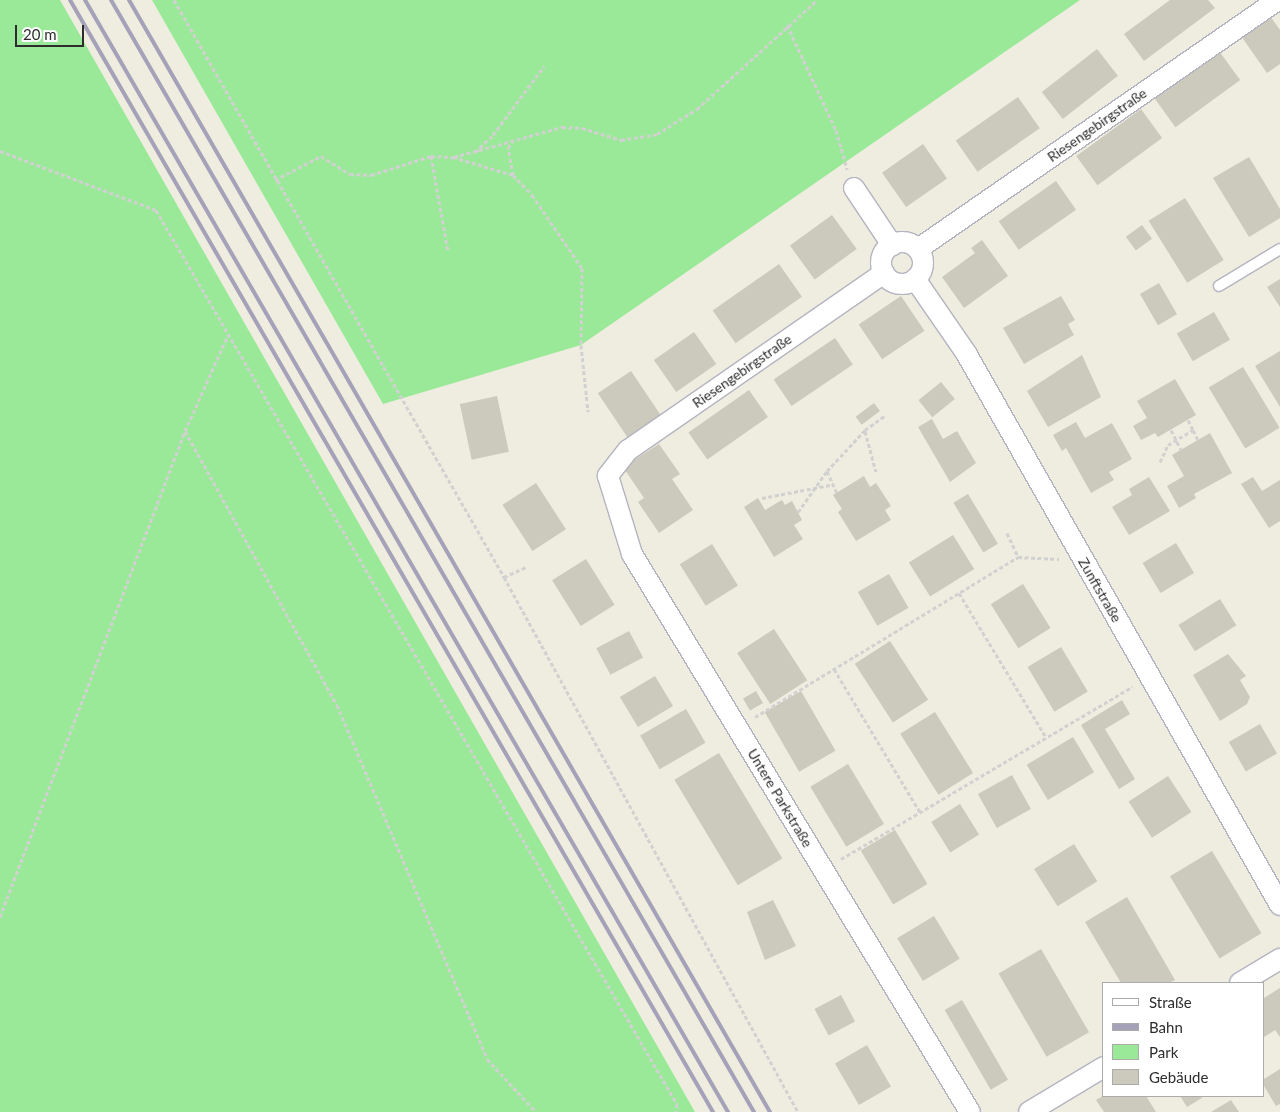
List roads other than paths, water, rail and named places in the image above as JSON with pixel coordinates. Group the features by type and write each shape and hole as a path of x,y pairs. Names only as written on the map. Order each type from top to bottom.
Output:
{"street":[{"name":"Riesengebirgstraße","path":"918,249 1277,0"},
{"path":"854,188 892,244"},
{"path":"906,242 918,249 922,265 915,279 898,283 884,273 882,257 892,244 906,242"},
{"name":"Riesengebirgstraße","path":"608,476 628,450 884,273"},
{"name":"Zunftstraße","path":"915,279 966,353 1280,905"},
{"name":"Untere Parkstraße","path":"608,476 632,554 970,1112"},
{"path":"1242,982 1280,959"},
{"path":"1029,1112 1102,1068"}],"lane":[{"path":"1219,286 1280,249"}],"railway":[{"path":"70,0 713,1112"},
{"path":"85,0 728,1112"},
{"path":"111,0 754,1112"},
{"path":"129,0 770,1112"}]}
